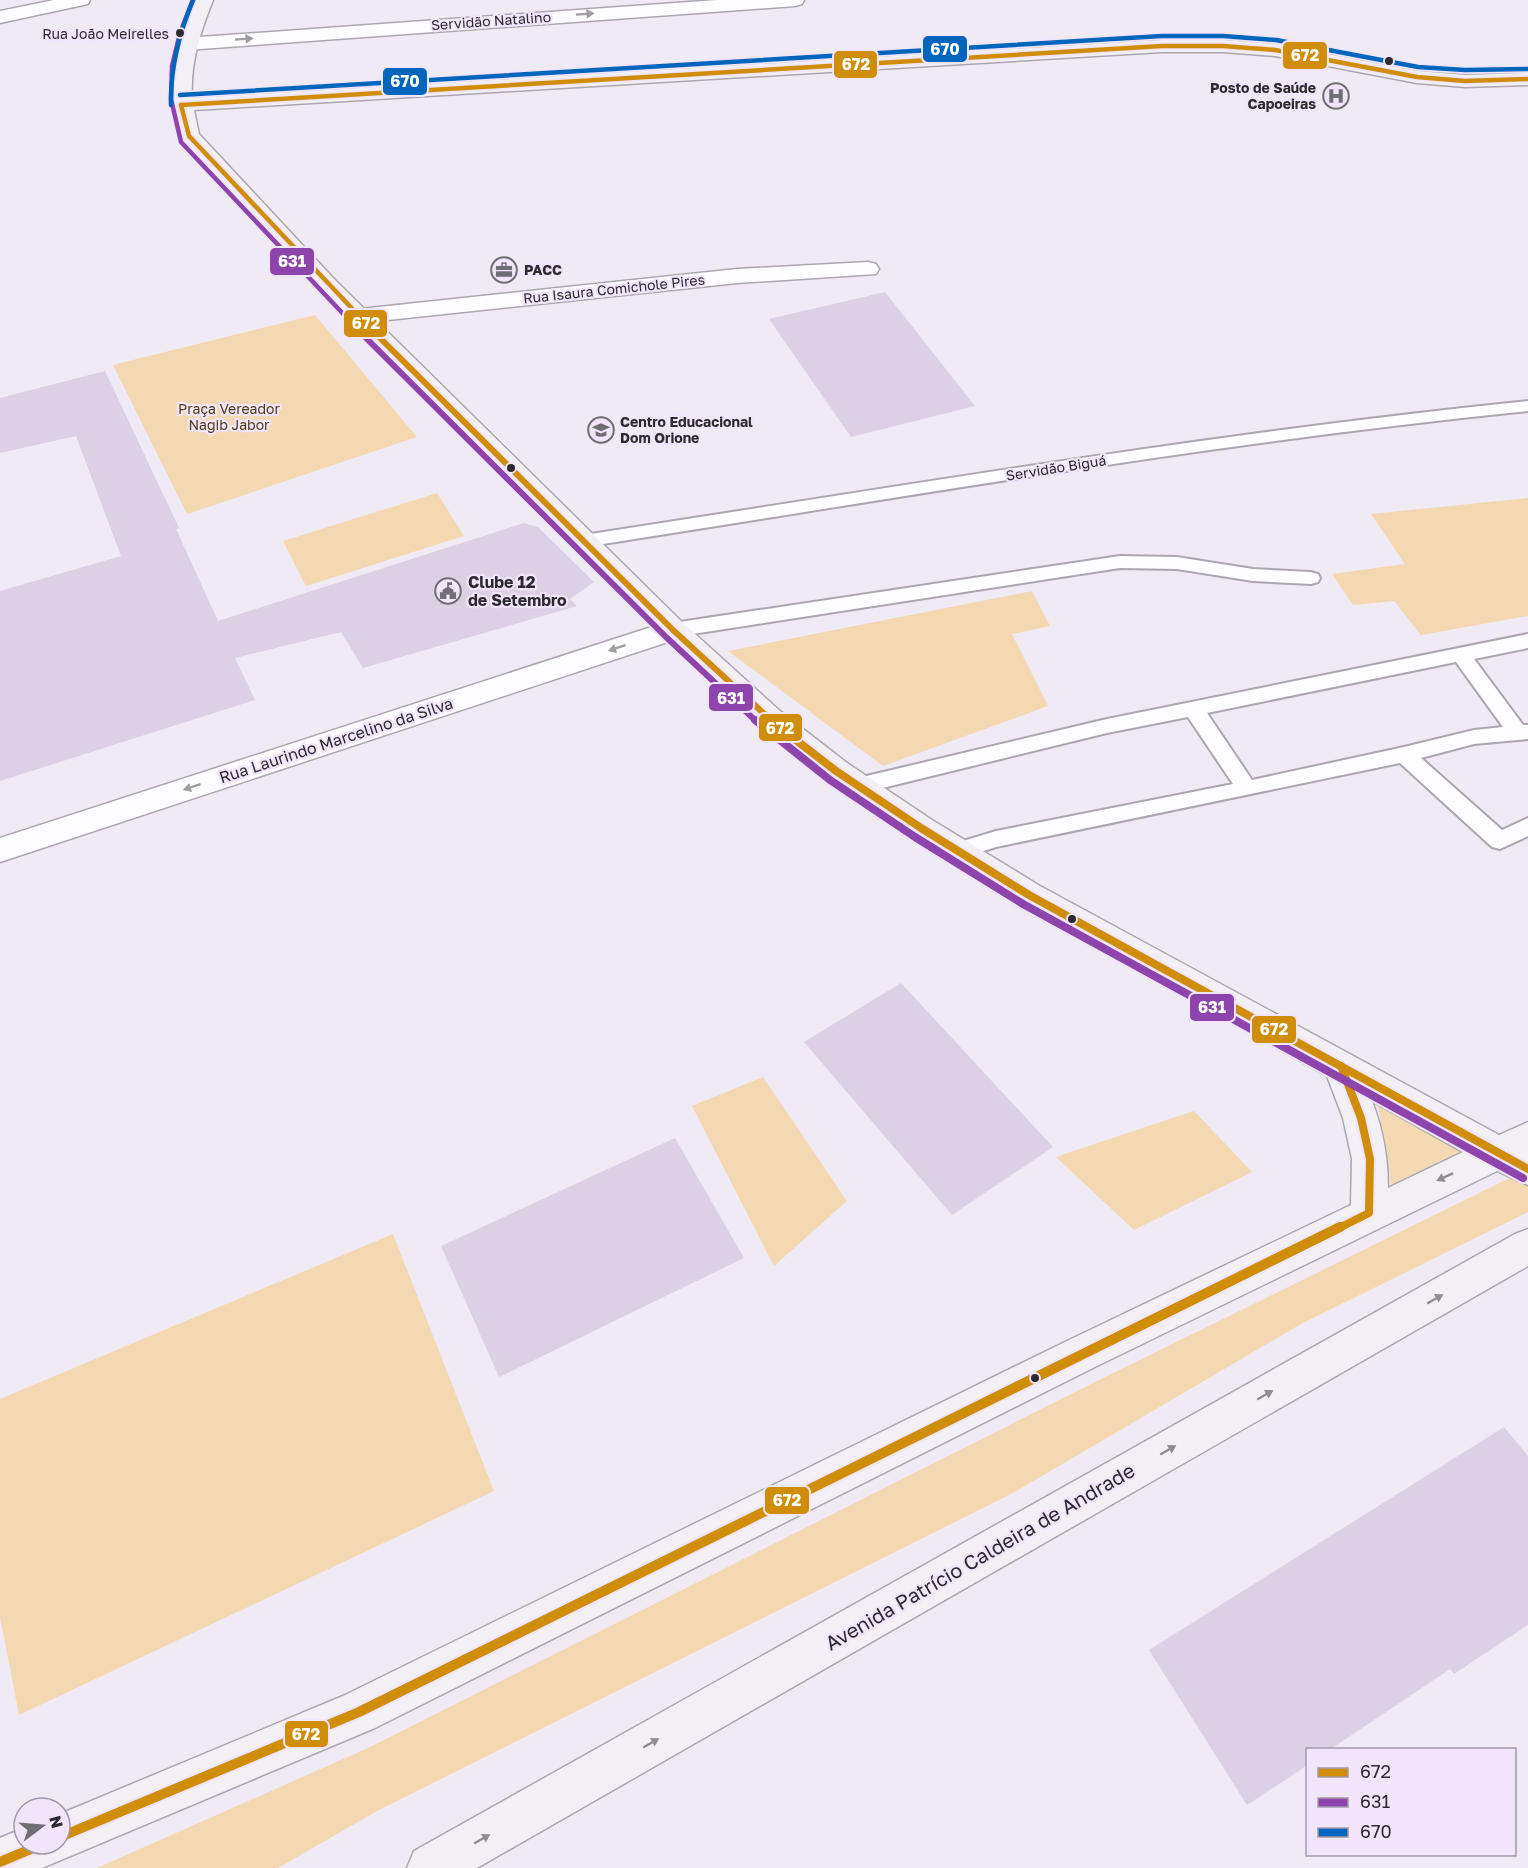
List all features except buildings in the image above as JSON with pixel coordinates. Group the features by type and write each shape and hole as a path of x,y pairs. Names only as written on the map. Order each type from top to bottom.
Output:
{"main road":[{"path":"204,0 186,44 180,84 181,105 189,136 327,285 673,630 769,719 858,786 1029,895 1341,1066 1518,1153"},
{"path":"181,105 1162,46 1223,46 1275,50 1429,78 1465,81 1528,79"},
{"path":"1341,1066 1361,1118 1370,1159 1369,1213"},
{"path":"72,1832 359,1712 1369,1213 1518,1153"},
{"name":"Avenida Patrício Caldeira de Andrade","path":"431,1868 1528,1246"},
{"path":"0,1862 14,1856"}],"street":[{"path":"0,17 81,0"},
{"name":"Servidão Natalino","path":"186,44 795,0"},
{"name":"Rua Isaura Comichole Pires","path":"360,316 682,282 868,269"},
{"name":"Rua Laurindo Marcelino da Silva","path":"0,850 673,630"}],"lane":[{"name":"Servidão Biguá","path":"584,541 1129,457 1389,420 1528,406"},
{"path":"673,630 1120,562 1177,562 1253,575 1311,578"},
{"path":"858,786 1107,726 1528,641"},
{"path":"1460,654 1523,732"},
{"path":"1193,708 1247,789"},
{"path":"958,851 996,840 1247,789 1404,755 1474,737 1523,732"},
{"path":"1404,755 1500,841 1528,826"}],"green space":[{"name":"Praça Vereador Nagib Jabor","path":"315,315 417,437 187,514 113,365"},
{"path":"437,493 464,536 306,586 283,541"},
{"path":"1528,498 1528,616 1421,635 1394,601 1353,605 1332,574 1405,564 1371,514"},
{"path":"1032,591 1050,626 1012,634 1048,706 883,766 728,651"},
{"path":"763,1077 847,1201 774,1266 692,1106"},
{"path":"1378,1106 1465,1152 1392,1188"},
{"path":"1194,1111 1252,1172 1134,1230 1056,1157"},
{"path":"1528,1169 1528,1212 1301,1324 1013,1493 377,1811 278,1868 97,1868 368,1748 1097,1381"},
{"path":"393,1234 494,1491 19,1715 0,1617 0,1399"}],"transit line":[{"name":"631","path":"193,0 180,33 172,66 171,99 181,142 320,292 666,637 762,727 830,780 915,837 1023,904 1523,1178"},
{"name":"670","path":"171,105 171,77 176,51 193,0"},
{"name":"670","path":"180,95 1162,36 1223,36 1276,40 1418,67 1465,70 1528,69"},
{"name":"672","path":"181,105 1162,46 1223,46 1275,50 1417,77 1465,81 1528,79"},
{"name":"672","path":"181,105 189,136 327,285 673,630 769,719 836,771 921,828 1029,895 1528,1169"},
{"name":"672","path":"72,1832 359,1712 1369,1213 1370,1159 1361,1118 1341,1066"},
{"name":"672","path":"0,1862 14,1856"}],"place":[{"name":"Rua João Meirelles","path":"180,33"},
{"name":"Posto de Saúde Capoeiras","path":"1336,96"},
{"name":"PACC","path":"504,270"},
{"name":"Centro Educacional Dom Orione","path":"601,430"},
{"name":"Clube 12 de Setembro","path":"448,591"}]}
